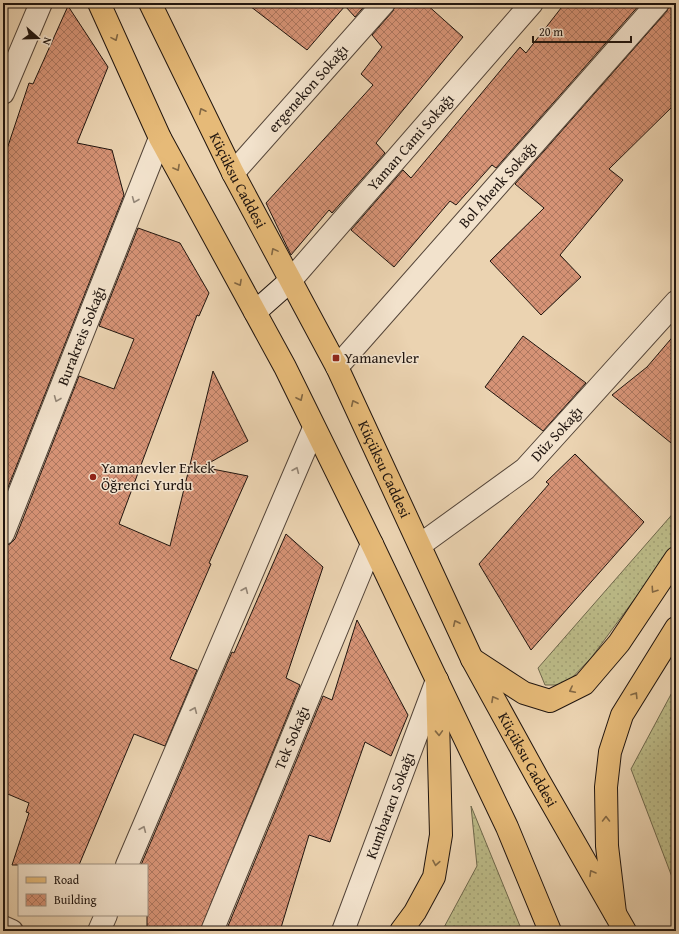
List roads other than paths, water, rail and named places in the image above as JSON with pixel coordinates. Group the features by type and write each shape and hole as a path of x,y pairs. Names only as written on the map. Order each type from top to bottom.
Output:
{"main road":[{"path":"99,3 160,138 285,367 372,544 507,827 550,931"},
{"name":"Küçüksu Caddesi","path":"150,3 233,173 337,367 472,659 538,779 620,922"},
{"path":"472,659 524,693 550,701 584,684 619,643 676,558"},
{"path":"620,922 606,846 606,787 610,752 622,715 676,628"},
{"path":"401,931 415,912 434,876 441,835 437,680"}],"street":[{"path":"3,93 41,3"},
{"name":"ergenekon Sokağı","path":"233,173 384,3"},
{"name":"Yaman Cami Sokağı","path":"255,312 290,281 532,3"},
{"name":"Bol Ahenk Sokağı","path":"337,367 658,3"},
{"name":"Burakreis Sokağı","path":"3,534 160,138"},
{"name":"Düz Sokağı","path":"420,545 525,469 676,302"},
{"path":"127,864 314,428"},
{"name":"Tek Sokağı","path":"212,931 372,544"},
{"name":"Kumbaracı Sokağı","path":"343,931 437,680"},
{"path":"99,931 106,916"},
{"path":"3,928 12,931"}],"place":[{"name":"Yamanevler","path":"336,358"},
{"name":"Yamanevler Erkek Öğrenci Yurdu","path":"93,477"}]}
